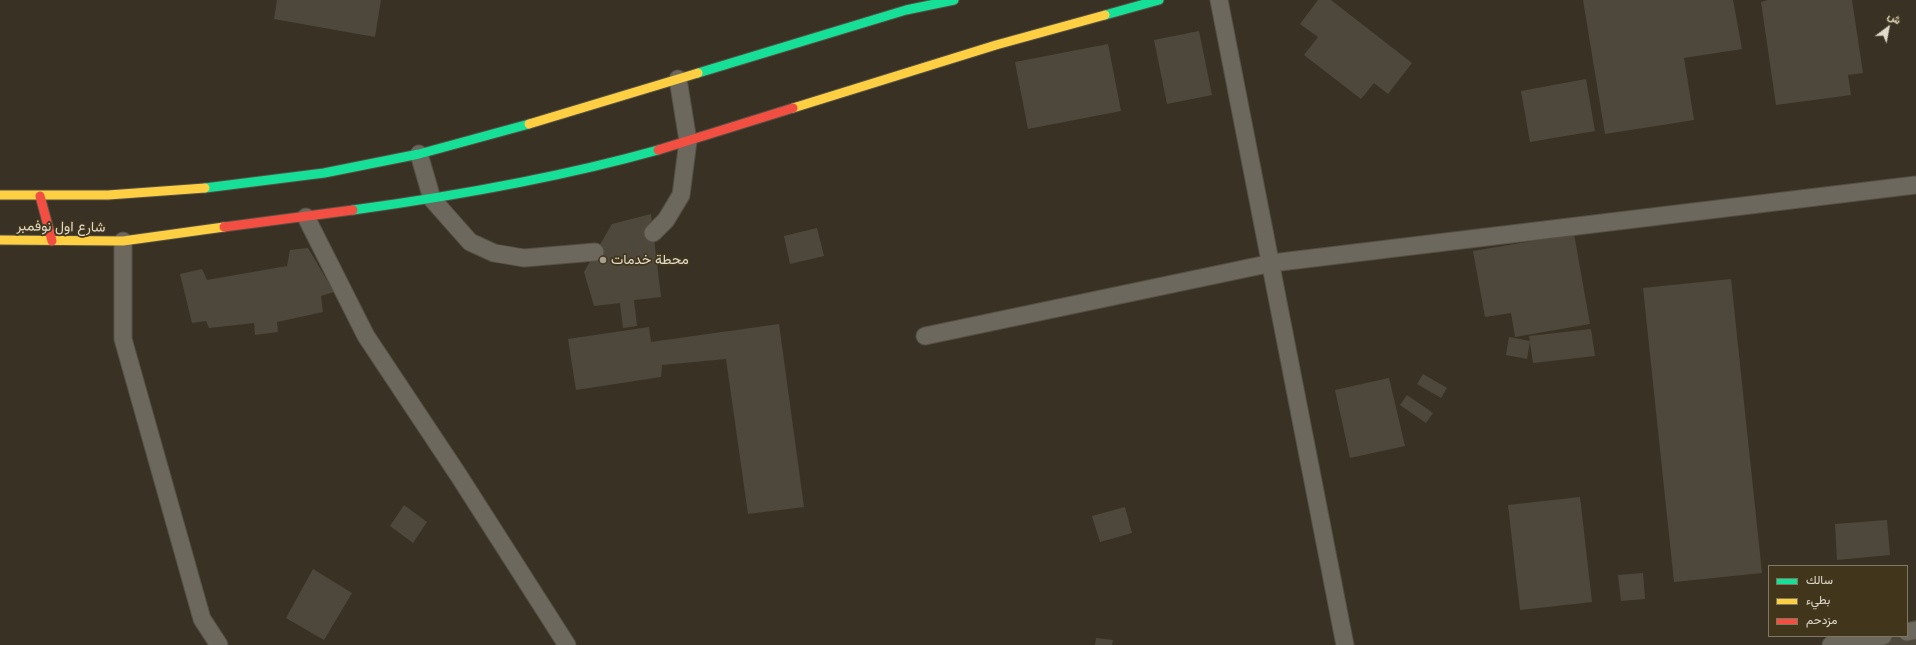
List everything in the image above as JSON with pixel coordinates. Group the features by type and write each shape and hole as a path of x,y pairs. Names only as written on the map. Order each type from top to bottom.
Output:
{"main road":[{"path":"0,195 108,195 178,191 324,173 419,154 555,117 906,10 954,0"},
{"name":"شارع اول نوفمبر","path":"0,240 122,241 432,199 605,165 688,141 996,45 1159,0"},
{"path":"40,196 52,241"}],"lane":[{"path":"1220,0 1345,645"},
{"path":"653,233 666,220 681,195 688,141 678,79"},
{"path":"419,154 432,199 470,242 494,253 524,258 595,252"},
{"path":"925,336 1272,263 1916,184"},
{"path":"306,217 366,336 459,476 567,645"},
{"path":"122,241 123,339 202,619 219,645"},
{"path":"1831,645 1877,637"}],"building":[{"path":"277,0 381,0 375,37 274,19"},
{"path":"1318,0 1331,0 1412,63 1388,94 1374,83 1361,99 1304,55 1318,37 1300,24"},
{"path":"1583,0 1733,0 1742,49 1684,58 1694,120 1605,134"},
{"path":"1768,0 1852,0 1863,73 1848,75 1851,95 1776,105 1761,2"},
{"path":"1199,31 1212,95 1167,104 1154,40"},
{"path":"1108,44 1121,111 1028,129 1015,62"},
{"path":"1586,79 1595,131 1530,142 1521,91"},
{"path":"651,214 661,297 634,300 637,326 623,328 620,303 594,306 584,272 612,224"},
{"path":"817,228 824,256 790,264 784,236"},
{"path":"1574,234 1590,324 1515,337 1511,313 1485,317 1473,251"},
{"path":"308,248 334,292 321,296 323,312 277,322 278,332 255,335 254,323 209,328 206,321 192,323 180,274 202,269 207,280 287,266 290,250"},
{"path":"1731,279 1762,573 1674,582 1643,288"},
{"path":"779,324 804,507 748,514 726,359 662,365 661,377 576,390 568,339 649,327 651,342"},
{"path":"1591,329 1595,356 1533,363 1529,336"},
{"path":"1509,337 1530,341 1527,359 1506,355"},
{"path":"1423,374 1447,388 1441,398 1417,384"},
{"path":"1389,378 1405,446 1350,458 1335,390"},
{"path":"1407,395 1433,413 1426,423 1400,405"},
{"path":"1580,497 1592,602 1520,610 1508,505"},
{"path":"404,505 427,522 413,543 390,526"},
{"path":"1125,507 1132,533 1100,542 1092,516"},
{"path":"1887,520 1890,555 1837,560 1835,524"},
{"path":"313,569 352,593 324,640 286,618"},
{"path":"1643,573 1645,599 1621,601 1618,575"},
{"path":"1916,620 1916,645 1874,645 1872,637 1908,637 1908,622"},
{"path":"1096,638 1113,640 1112,645 1095,645"}],"traffic: fast":[{"path":"698,73 906,10 954,0"},
{"path":"1105,15 1159,0"},
{"path":"205,188 324,173 419,154 529,124"},
{"path":"353,210 430,199 544,178 658,150"}],"traffic: slow":[{"path":"793,108 996,45 1105,15"},
{"path":"529,124 698,73"},
{"path":"0,195 108,195 205,188"},
{"path":"0,240 123,241 224,227"}],"traffic: jam":[{"path":"658,150 793,108"},
{"path":"40,196 52,241"},
{"path":"224,227 353,210"}],"place":[{"name":"محطة خدمات","path":"603,260"}]}
